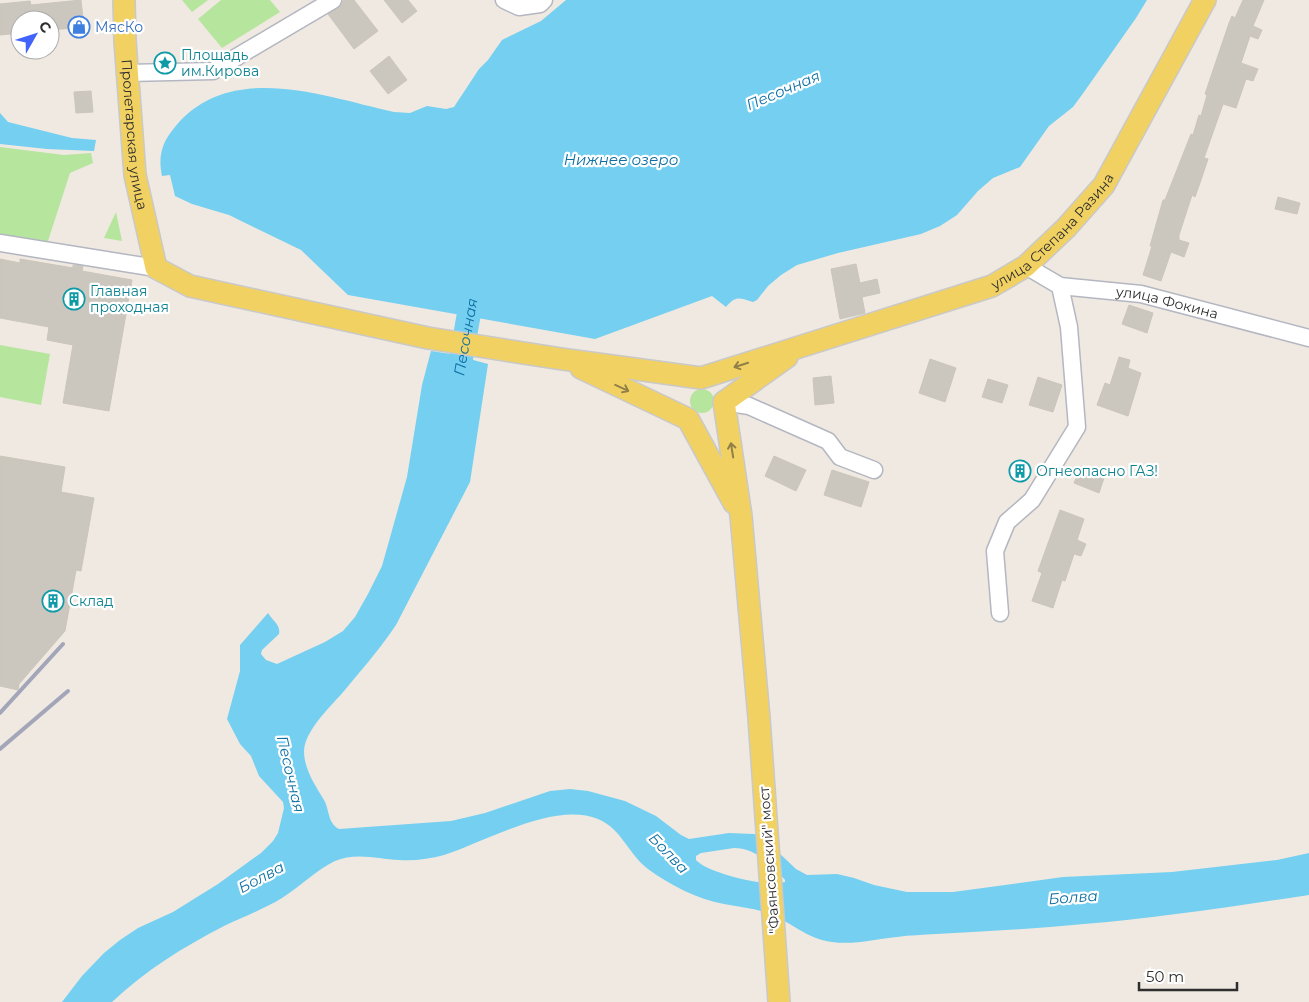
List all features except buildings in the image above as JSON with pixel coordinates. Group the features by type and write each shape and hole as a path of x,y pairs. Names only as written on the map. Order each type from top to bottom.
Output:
{"main road":[{"name":"Пролетарская улица","path":"124,0 135,175 156,268"},
{"name":"улица Степана Разина","path":"701,378 992,286 1026,266 1066,228 1104,185 1205,0"},
{"path":"156,268 190,286 428,338 701,378 715,382 723,394 724,402 719,415 708,423 701,424 562,359"},
{"path":"724,402 804,345"},
{"path":"701,378 688,382 680,393 680,407 742,516"},
{"name":"\"Фаянсовский\" мост","path":"724,402 742,516 759,718 779,1002"}],"street":[{"path":"128,73 213,71 333,0"},
{"path":"512,4 540,4 544,0"},
{"path":"0,243 156,268"},
{"name":"улица Фокина","path":"1026,266 1060,286 1141,294 1309,338"},
{"path":"1000,613 995,551 1007,522 1032,500 1077,427 1069,326 1060,286"},
{"path":"724,402 749,406 828,441 840,457 874,470"}],"green space":[{"path":"182,0 208,0 192,12"},
{"path":"221,0 270,0 280,12 222,48 198,19"},
{"path":"0,147 64,155 91,153 93,163 70,173 47,244 0,236"},
{"path":"116,212 122,241 104,238"},
{"path":"0,345 50,354 41,405 0,397"},
{"path":"702,389 711,392 714,401 711,410 702,413 693,410 690,401 693,392"}],"water":[{"name":"Нижнее озеро","path":"566,0 1147,0 1073,107 1049,126 1020,167 993,178 978,191 957,215 940,226 921,234 838,253 797,265 781,275 753,302 738,298 726,307 712,296 595,339 348,295 301,250 229,215 192,204 175,196 170,175 162,176 161,153 166,140 174,128 202,103 228,93 254,88 283,89 340,99 394,112 410,113 427,106 446,109 454,107 479,69 502,40 541,21"},
{"path":"0,113 8,122 72,138 96,140 94,151 0,144"},
{"name":"Болва","path":"431,351 451,354 488,364 470,482 396,625 367,663 315,724 306,742 304,758 308,770 326,804 332,823 339,829 451,821 485,813 550,791 570,789 588,791 625,801 656,816 689,839 729,833 754,834 761,836 796,869 807,875 837,874 907,892 953,892 1063,877 1172,872 1277,860 1309,853 1309,895 1112,921 1029,929 907,936 840,943 823,940 807,934 768,913 714,902 684,891 665,881 641,863 619,835 606,823 581,815 562,815 521,825 433,858 405,860 359,856 343,858 321,869 289,894 275,902 224,926 179,951 151,970 112,1002 62,1002 82,976 104,953 120,940 138,928 173,912 218,884 261,853 278,833 284,808 283,802 259,776 251,756 240,744 227,719 240,671 240,645 268,613 277,625 279,634 262,650 261,654 266,660 277,664 325,642 343,631 355,617 382,566 407,477 422,385","holes":["734,848 756,854 769,863 785,882 766,883 739,878 712,870 696,860 696,856 701,853"]}],"waterway":[{"name":"Песочная","path":"456,387 474,285"}],"railway":[{"path":"0,713 63,644"},
{"path":"0,749 68,691"}],"place":[{"name":"МясКо","path":"79,27"},
{"name":"Площадь им.Кирова","path":"165,63"},
{"name":"Главная проходная","path":"74,299"},
{"name":"Огнеопасно ГАЗ!","path":"1020,471"},
{"name":"Склад","path":"53,601"}]}
